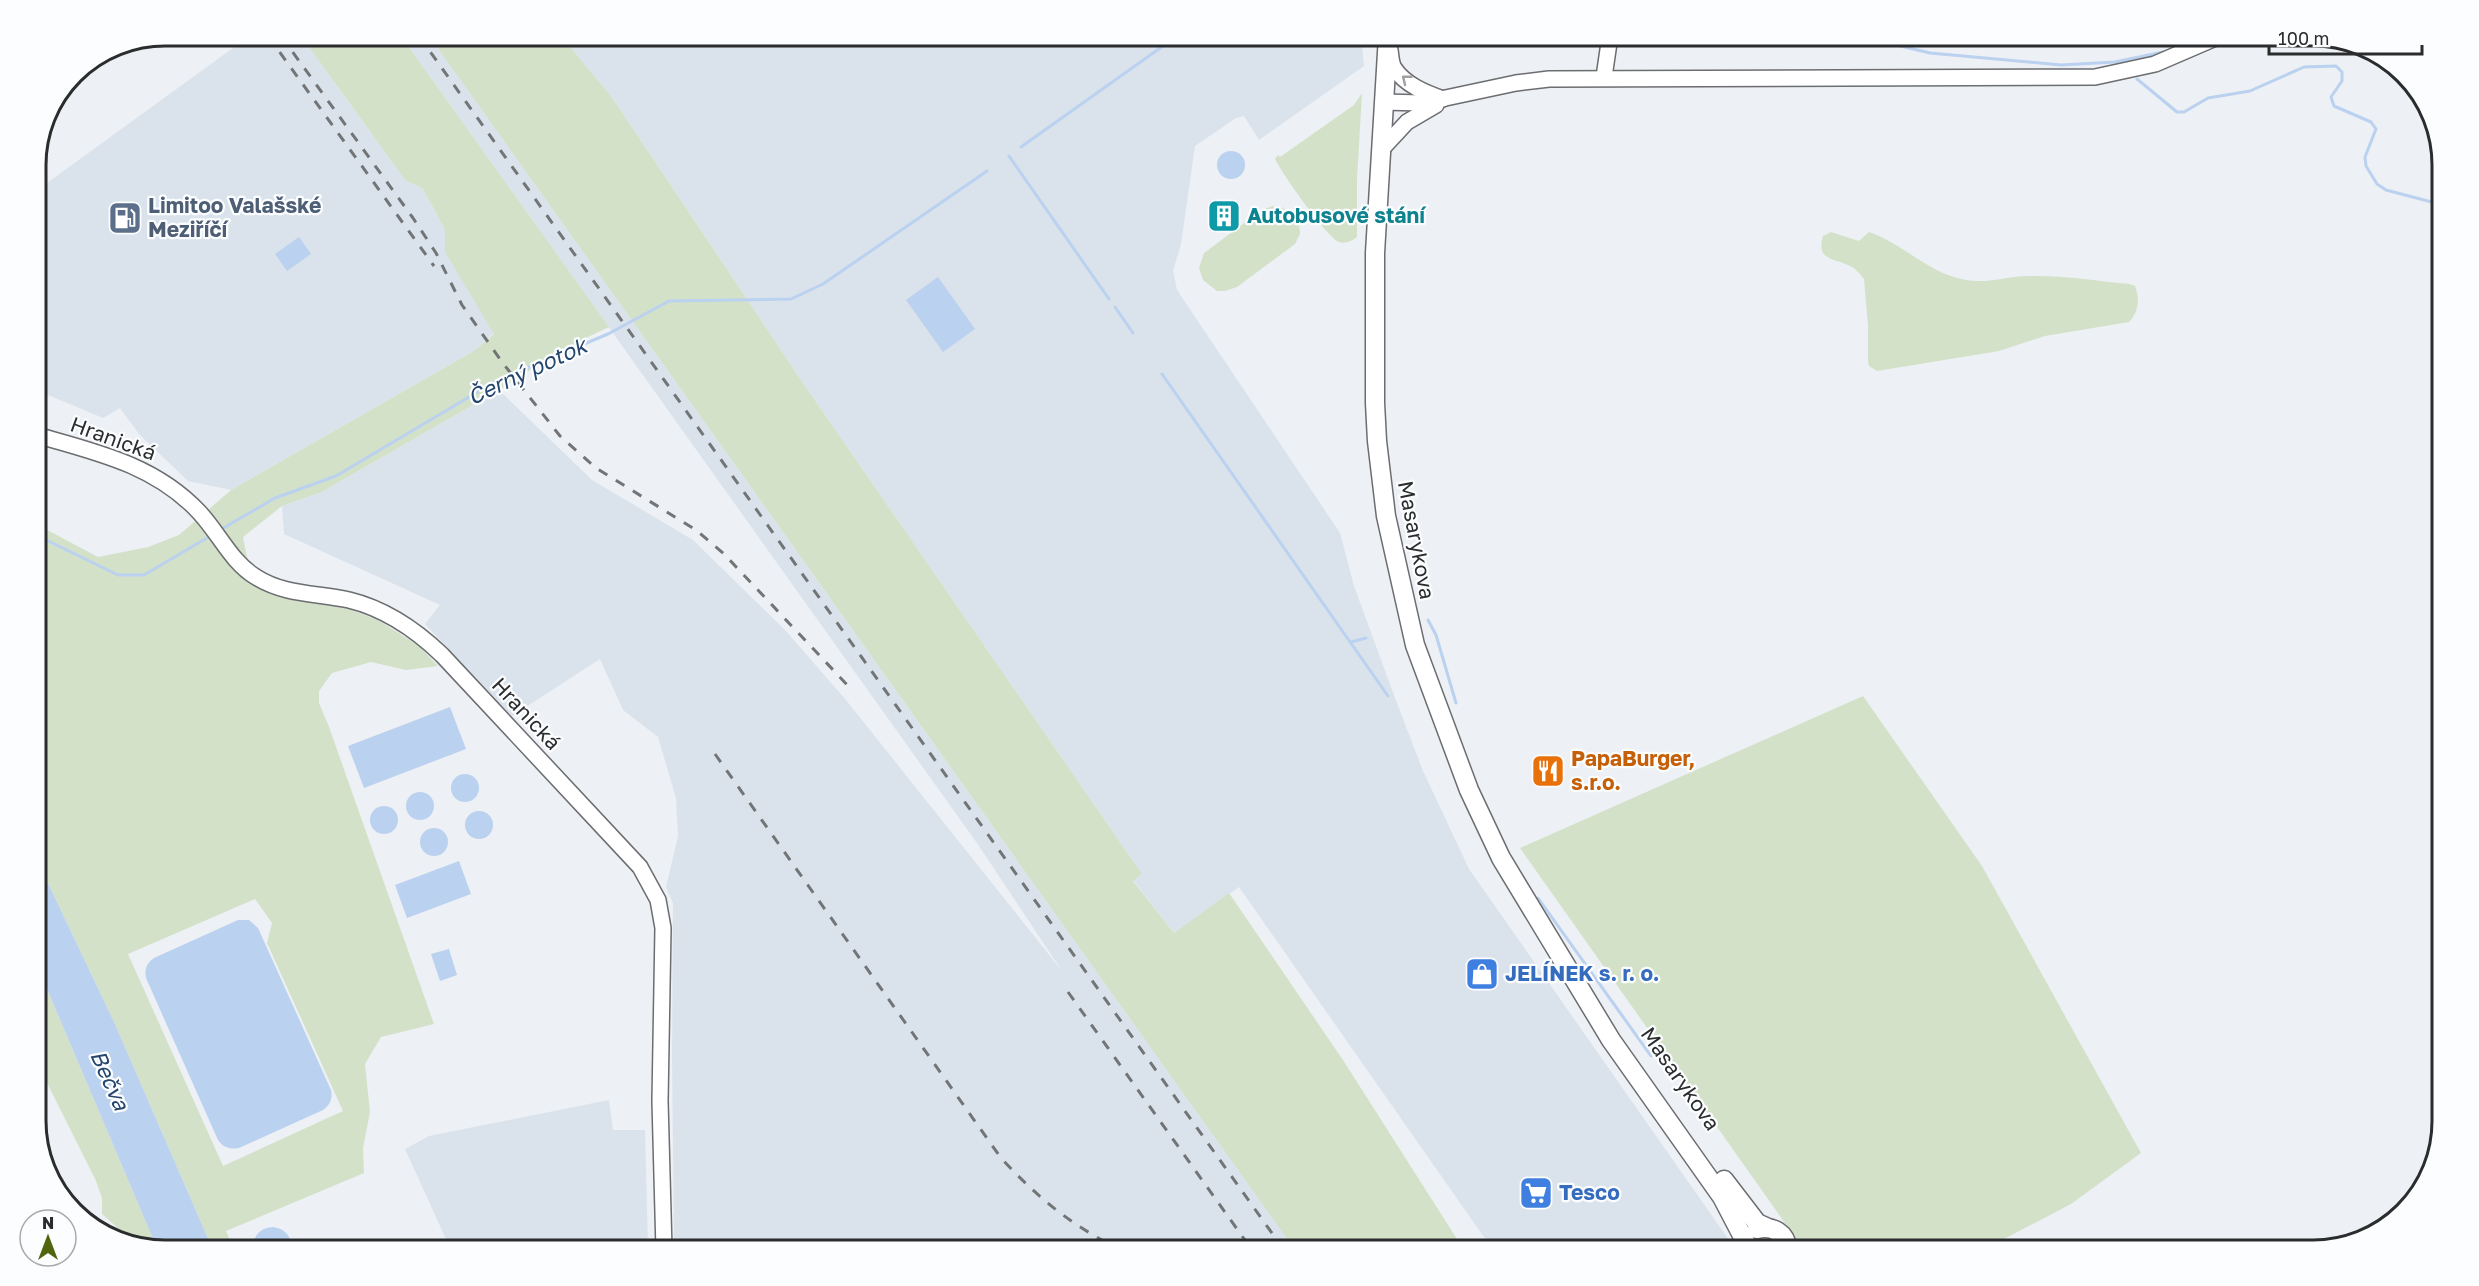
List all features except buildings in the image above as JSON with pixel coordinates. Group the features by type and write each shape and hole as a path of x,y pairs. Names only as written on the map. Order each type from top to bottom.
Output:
{"main road":[{"name":"Masarykova","path":"1386,46 1375,264 1375,403 1381,478 1394,553 1415,645 1469,790 1501,858 1611,1040 1722,1197 1741,1240"},
{"name":"Masarykova","path":"1560,953 1731,1191 1757,1223 1782,1234 1784,1240"},
{"name":"Masarykova","path":"1748,1240 1754,1231 1766,1227"}],"street":[{"path":"1389,46 1394,67 1401,75 1425,92 1446,100"},
{"path":"1604,77 1609,46"},
{"path":"1383,102 1422,103 1527,82 1604,77 2095,77 2155,64 2197,46"},
{"path":"1381,150 1407,122 1446,100"},
{"name":"Hranická","path":"47,438 92,451 156,476 185,497 247,571 273,586 366,606 405,623 424,637 629,854 649,880 658,900 663,928 660,1101 664,1240"}],"shaded area":[{"path":"236,46 308,46 405,180 423,189 445,230 446,252 494,333 472,352 231,490 188,481 139,434 120,408 103,418 47,395 47,183"},
{"path":"408,46 436,46 1288,1240 674,1240 673,903 666,887 678,836 676,798 658,737 623,710 600,659 512,716 425,624 440,605 284,534 282,506 322,492 499,390 592,480 693,540 786,631 846,700 1062,971 979,846"},
{"path":"569,46 1362,46 1364,66 1259,140 1244,116 1236,118 1195,146 1181,244 1173,271 1177,290 1340,533 1354,586 1423,771 1469,869 1729,1240 1486,1240 1239,887 1174,933 1133,880 1142,874 803,383 611,96"},
{"path":"609,1100 613,1130 645,1130 648,1240 446,1240 405,1149 429,1136"}],"green space":[{"path":"308,46 408,46 609,327 565,348 499,390 322,492 282,506 243,537 248,562 274,581 378,620 419,646 438,666 406,670 371,662 332,673 319,691 319,703 434,1024 381,1037 365,1064 370,1112 363,1148 364,1173 226,1231 230,1240 209,1240 114,1022 47,881 47,530 98,557 148,547 179,535 231,490 472,352 494,334 445,252 445,230 423,189 405,180","holes":["255,899 272,923 267,943 343,1111 223,1166 128,954"]},
{"path":"436,46 569,46 611,96 803,383 1142,874 1133,881 1174,933 1229,893 1343,1060 1458,1240 1288,1240"},
{"path":"1362,93 1357,179 1357,237 1341,243 1333,238 1315,218 1275,159 1354,105"},
{"path":"1273,206 1289,211 1296,218 1300,234 1295,244 1237,287 1217,291 1203,280 1199,268 1204,253 1262,210"},
{"path":"1831,232 1859,241 1869,232 1882,237 1940,272 1966,280 1982,281 2042,276 2130,284 2135,286 2137,291 2137,309 2129,322 2045,336 1999,351 1877,371 1869,366 1868,361 1864,279 1852,267 1824,254 1821,244 1823,236"},
{"path":"1863,696 1982,866 2141,1153 2071,1204 2002,1240 1797,1240 1520,848"},
{"path":"47,989 153,1238 120,1230 102,1214 102,1198 96,1181 47,1083"}],"water":[{"path":"1231,151 1241,155 1245,165 1241,175 1231,179 1221,175 1217,165 1221,155"},
{"path":"299,237 311,254 287,271 275,254"},
{"path":"938,277 975,329 943,352 906,300"},
{"path":"450,707 466,749 364,788 348,746"},
{"path":"465,774 475,778 479,788 475,798 465,802 455,798 451,788 455,778"},
{"path":"420,792 430,796 434,806 430,816 420,820 410,816 406,806 410,796"},
{"path":"384,806 394,810 398,820 394,830 384,834 374,830 370,820 374,810"},
{"path":"479,811 489,815 493,825 489,835 479,839 469,835 465,825 469,815"},
{"path":"434,828 444,832 448,842 444,852 434,856 424,852 420,842 424,832"},
{"path":"459,861 471,894 407,918 395,885"},
{"name":"Bečva","path":"47,881 114,1022 209,1240 153,1238 47,989"},
{"path":"238,920 249,920 258,928 332,1096 329,1104 323,1110 233,1149 224,1146 218,1140 145,972 148,964 154,958"},
{"path":"449,949 457,975 440,981 431,954"},
{"path":"273,1227 281,1230 287,1234 290,1240 255,1240 264,1229"}],"waterway":[{"name":"Černý potok","path":"1021,147 1163,46"},
{"name":"Černý potok","path":"1901,46 1930,53 2061,65 2115,62 2168,51 2178,46"},
{"path":"2137,79 2177,112 2184,112 2208,98 2250,91 2304,67 2336,66 2342,72 2342,81 2331,97 2334,106 2371,122 2376,129 2365,157 2366,166 2377,184 2386,190 2432,202"},
{"path":"1009,156 1109,299"},
{"name":"Černý potok","path":"220,530 275,498 336,476 496,381 608,334 669,301 791,299 823,284 987,171"},
{"path":"1115,307 1133,333"},
{"path":"1162,374 1388,696"},
{"name":"Černý potok","path":"47,540 118,575 144,575 212,535"},
{"path":"1428,620 1436,635 1456,703"},
{"path":"1351,642 1366,638"},
{"path":"1538,898 1651,1056"}],"railway":[{"path":"275,46 434,266"},
{"path":"288,46 413,218 436,253 462,305 502,362 560,436 596,468 696,530 724,554 852,690"},
{"path":"426,46 1277,1240"},
{"path":"715,754 1001,1158 1056,1210 1101,1240"},
{"path":"1068,992 1245,1240"}],"place":[{"name":"Autobusové stání","path":"1224,216"},
{"name":"Limitoo Valašské Meziříčí","path":"125,218"},
{"name":"PapaBurger, s.r.o.","path":"1548,771"},
{"name":"JELÍNEK s. r. o.","path":"1482,974"},
{"name":"Tesco","path":"1536,1193"}]}
